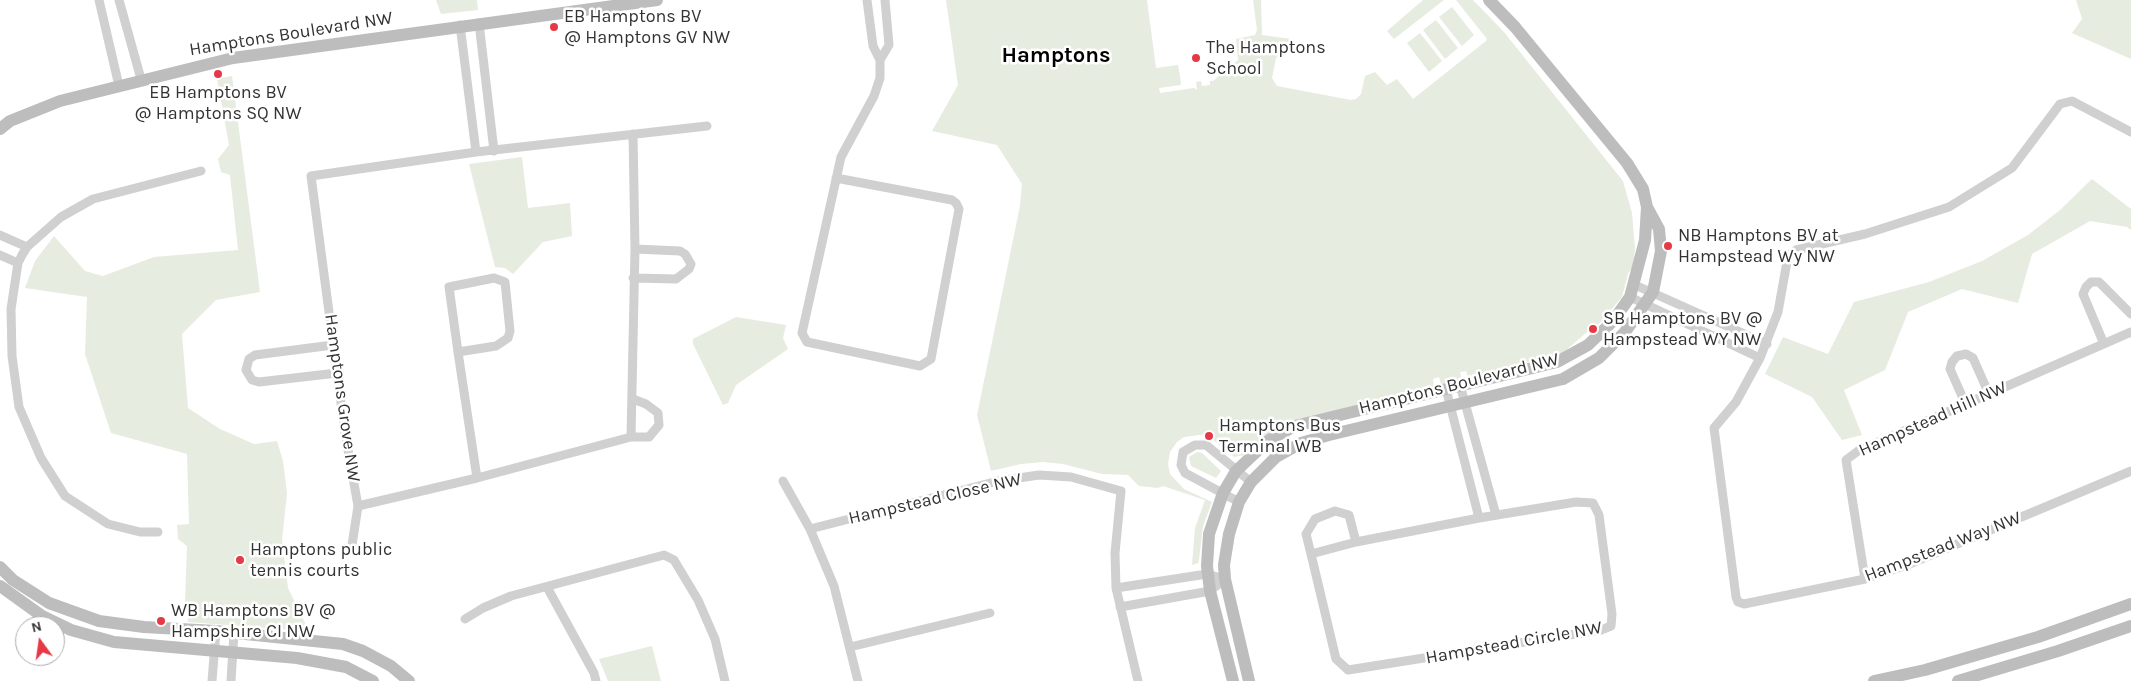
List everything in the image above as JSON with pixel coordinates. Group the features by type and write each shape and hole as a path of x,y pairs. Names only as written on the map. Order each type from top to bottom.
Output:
{"street":[{"path":"99,0 119,86"},
{"path":"119,0 141,79"},
{"name":"Hamptons Boulevard NW","path":"0,129 10,121 60,100 233,58 460,25 657,0"},
{"path":"836,178 952,200 959,209 931,359 920,366 807,342 802,330 836,178 841,157 874,96 880,78 880,60 872,46 867,0"},
{"path":"880,60 889,45 885,0"},
{"name":"Hamptons Boulevard NW","path":"1249,681 1225,579 1224,565 1229,534 1240,502 1251,482 1276,457 1301,443 1563,379 1599,358 1625,332 1653,292 1661,251 1659,229 1647,207 1642,189 1627,163 1515,26 1489,0"},
{"path":"479,23 494,151"},
{"path":"460,25 476,152"},
{"name":"Hampstead Way NW","path":"2131,132 2072,101 2060,104 2012,168 1949,207 1865,234 1796,250 1788,256 1778,312 1760,358 1736,402 1714,428 1738,602 1744,604 1866,579 1907,565 2131,470"},
{"name":"Hamptons Grove NW","path":"633,400 646,404 658,413 659,426 649,438 631,436 477,478 358,506 333,345 311,176 476,152 707,126"},
{"path":"631,436 635,249 633,134"},
{"path":"158,532 140,532 108,524 65,496 41,458 19,407 11,309 18,263 27,247 61,217 93,198 201,171"},
{"name":"Hamptons Boulevard NW","path":"1233,681 1207,574 1209,534 1223,493 1236,471 1270,440 1295,426 1557,362 1588,345 1613,321 1632,291 1645,240 1647,207"},
{"path":"0,235 27,247"},
{"path":"633,278 676,279 689,270 691,264 685,254 680,251 635,249"},
{"path":"0,255 18,263"},
{"path":"458,352 496,346 508,338 510,331 505,282 494,278 449,287 458,352 477,478"},
{"path":"2104,344 2083,294 2086,287 2091,282 2099,282 2131,314"},
{"path":"1632,291 1653,292 1766,344"},
{"path":"1632,291 1646,304 1760,358"},
{"name":"Hampstead Hill NW","path":"1866,579 1846,460 1858,451 2131,332"},
{"path":"333,345 255,355 249,359 246,370 252,380 259,382 337,373"},
{"path":"1966,405 1950,369 1952,362 1957,356 1966,354 1972,358 1989,394"},
{"path":"1460,386 1496,515"},
{"path":"1446,389 1479,518"},
{"path":"1240,502 1185,473 1180,465 1183,452 1194,445 1206,445 1251,482"},
{"name":"Hampstead Close NW","path":"810,530 998,481 1038,475 1071,477 1121,491 1115,553 1116,588 1138,681"},
{"path":"783,481 810,530 834,586 858,681"},
{"name":"Hampstead Circle NW","path":"1311,554 1356,542 1479,518 1576,502 1593,503 1599,515 1612,614 1611,626 1600,630 1348,670 1336,659 1306,534 1315,519 1335,511 1348,515 1356,542"},
{"path":"352,545 358,506"},
{"path":"465,619 483,608 511,596 664,556 674,560 698,600 715,639 726,681"},
{"path":"0,567 13,580 49,603 99,621 144,627 234,633 343,644 363,651 390,666 409,681"},
{"path":"1116,588 1207,574 1225,579"},
{"path":"1120,606 1210,591 1225,579"},
{"path":"0,586 42,616 71,630 114,642 320,662 346,667 374,681"},
{"path":"547,587 594,673 596,681"},
{"path":"1874,681 1925,670 2038,638 2131,604"},
{"path":"850,647 990,613"},
{"path":"1958,681 2058,651 2131,626"},
{"path":"212,681 216,632"},
{"path":"231,681 234,633"}],"shaded area":[{"path":"436,0 477,0 478,10 441,14"},
{"path":"946,0 1147,0 1156,68 1178,65 1180,76 1181,85 1159,88 1160,93 1194,88 1197,90 1196,82 1201,81 1202,86 1210,85 1210,81 1213,81 1238,60 1236,39 1255,35 1257,30 1253,0 1261,0 1262,35 1292,39 1290,51 1281,52 1276,58 1272,78 1277,86 1351,100 1356,99 1361,94 1365,76 1375,72 1387,85 1397,79 1413,99 1486,41 1487,39 1456,0 1473,0 1504,32 1623,181 1632,213 1635,248 1633,266 1628,274 1622,297 1598,325 1596,324 1563,353 1468,378 1466,371 1460,372 1462,380 1441,384 1439,377 1433,379 1434,386 1308,417 1244,455 1234,457 1211,438 1212,436 1207,434 1184,437 1177,442 1170,452 1168,464 1170,474 1184,489 1212,502 1203,526 1199,560 1198,563 1192,565 1195,528 1205,500 1163,486 1158,488 1139,486 1128,475 1102,474 1063,464 1043,462 1021,464 991,471 977,415 1020,206 1022,184 997,145 932,131 958,85"},
{"path":"1423,0 1444,0 1394,39 1387,31"},
{"path":"2076,0 2131,0 2131,59 2072,33 2082,19"},
{"path":"1452,7 1474,35 1462,46 1439,17"},
{"path":"1436,20 1458,48 1445,59 1423,30"},
{"path":"1420,33 1442,61 1429,72 1407,43"},
{"path":"232,76 260,292 216,300 182,334 188,408 220,429 254,444 277,441 283,461 287,493 282,540 288,588 305,623 305,631 188,622 185,601 187,546 178,539 177,525 189,524 187,454 111,433 85,354 87,297 25,288 35,261 54,236 85,271 103,276 154,257 238,250 230,175 221,172 218,159 229,145 217,79"},
{"path":"522,157 528,208 570,203 572,236 543,242 513,274 505,268 495,267 469,164"},
{"path":"2092,179 2131,209 2131,230 2127,227 2090,221 2032,254 2018,303 1962,289 1908,312 1885,370 1844,390 1862,435 1842,440 1812,397 1765,374 1783,337 1828,354 1854,302 1929,282 1982,261 2028,235 2060,210"},
{"path":"736,317 786,325 783,338 788,349 736,385 728,403 723,405 693,344 693,339"},
{"path":"1197,452 1202,453 1221,471 1216,478 1191,466 1189,457"},
{"path":"652,646 661,681 608,681 599,659"}],"place":[{"name":"EB Hamptons BV @ Hamptons GV NW","path":"554,27"},
{"name":"The Hamptons School","path":"1196,58"},
{"name":"EB Hamptons BV @ Hamptons SQ NW","path":"218,74"},
{"name":"NB Hamptons BV at Hampstead Wy NW","path":"1668,246"},
{"name":"SB Hamptons BV @ Hampstead WY NW","path":"1593,329"},
{"name":"Hamptons Bus Terminal WB","path":"1209,436"},
{"name":"Hamptons public tennis courts","path":"240,560"},
{"name":"WB Hamptons BV @ Hampshire CI NW","path":"161,621"}],"district":[{"name":"Hamptons","path":"1056,56"}]}
